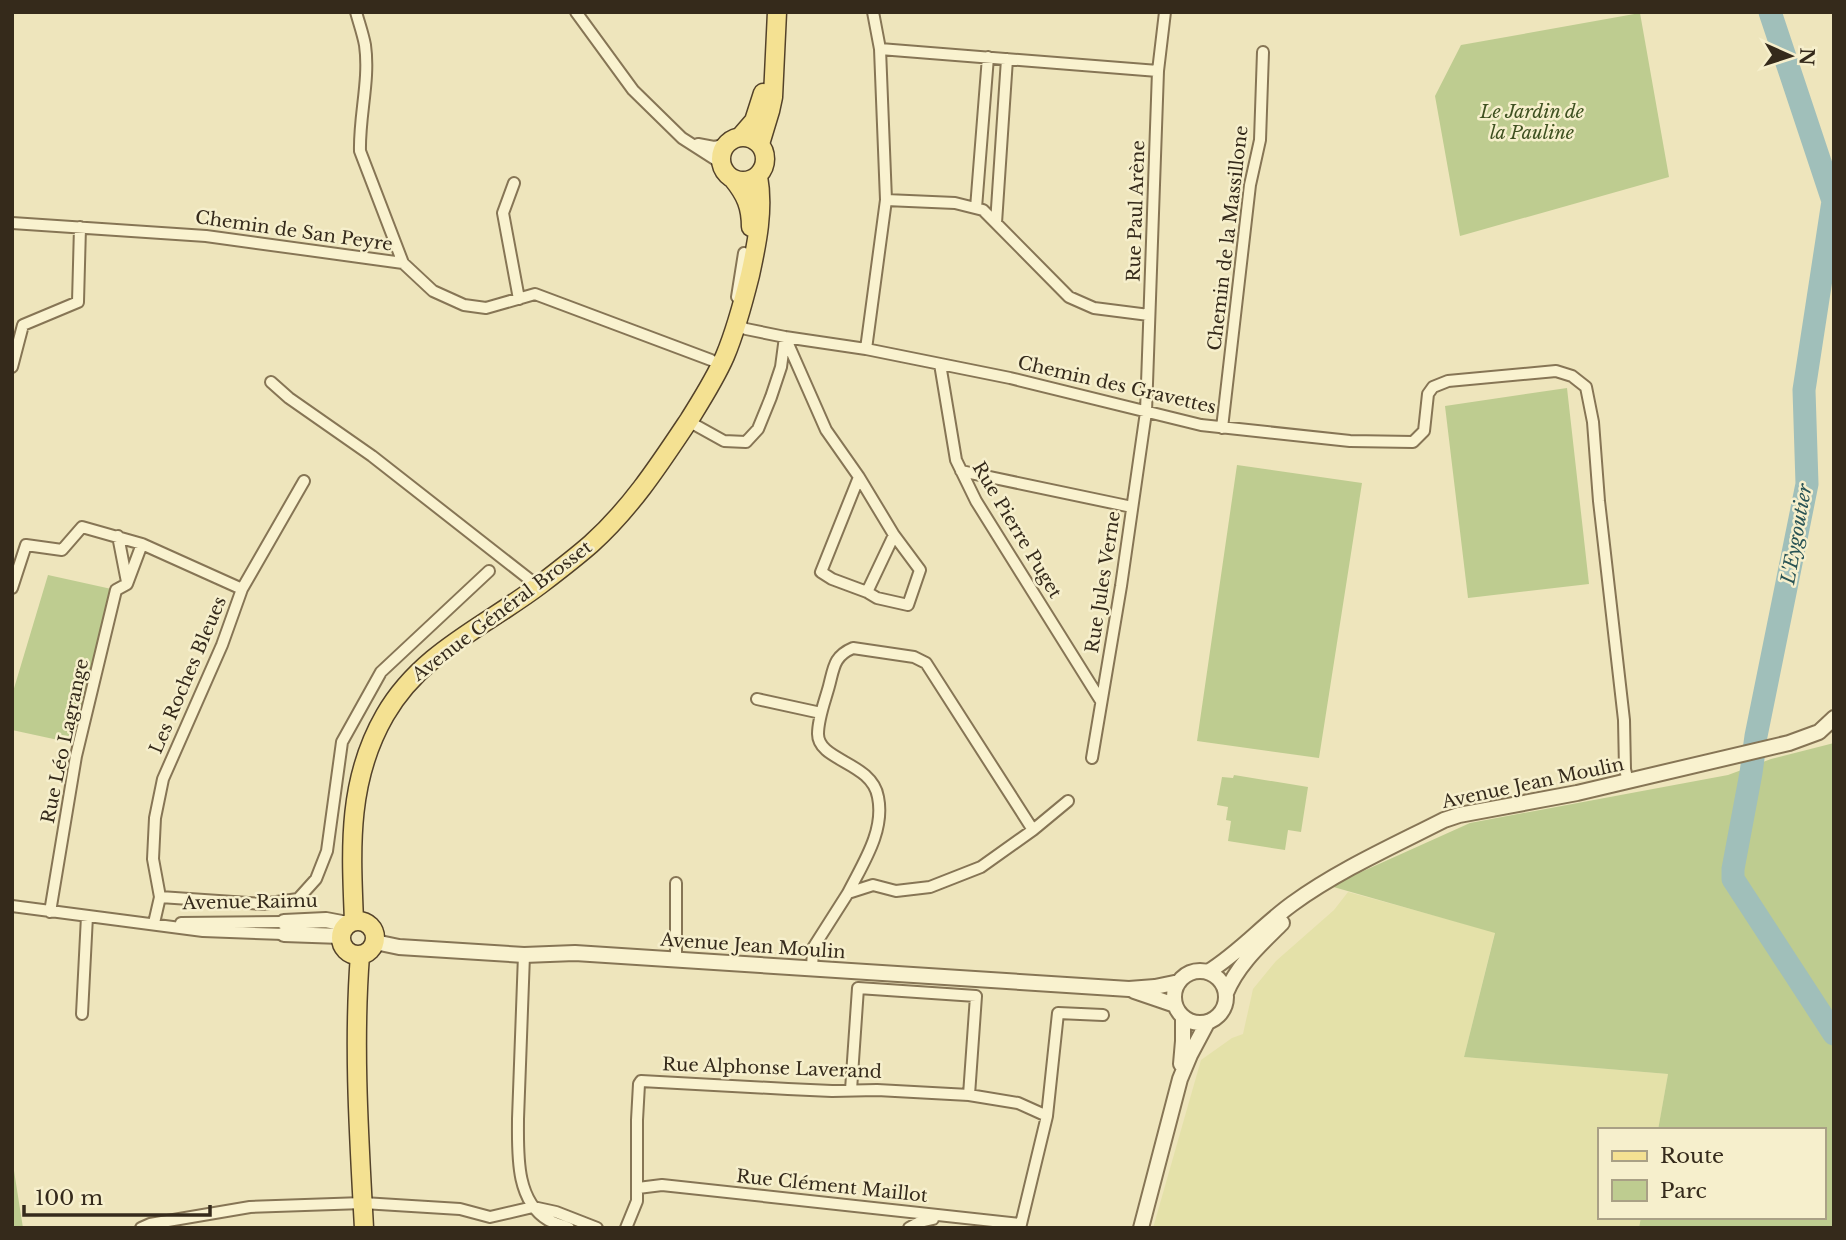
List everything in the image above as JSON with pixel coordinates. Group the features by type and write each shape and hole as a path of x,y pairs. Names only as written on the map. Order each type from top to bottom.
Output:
{"main road":[{"path":"734,140 748,137 760,144 764,150 765,164 758,176 746,181 733,179 721,163 723,150 754,121 763,94 769,12"},
{"path":"760,144 773,97 777,12"},
{"name":"Avenue Général Brosset","path":"347,927 353,815 358,780 369,747 384,717 400,691 422,667 538,586 590,545 620,515 668,454 708,392 737,325 754,258 761,197 758,176"},
{"name":"Avenue Général Brosset","path":"651,476 711,360 727,322 751,226 744,192 733,179"},
{"path":"360,920 374,930 375,942 370,951 360,955 355,955 343,946 347,927 360,920"},
{"path":"360,955 358,1093 364,1228"}],"street":[{"path":"356,12 365,44 366,67 360,151 403,263"},
{"path":"576,12 633,90 682,138 721,163"},
{"path":"866,349 886,200 880,48 873,12"},
{"name":"Rue Paul Arène","path":"1146,412 1158,71 1165,12"},
{"path":"880,48 1158,71"},
{"name":"Chemin de la Massillone","path":"1222,428 1250,185 1260,139 1263,52"},
{"path":"976,208 988,57"},
{"path":"996,223 1007,59"},
{"path":"682,138 714,147 734,140"},
{"path":"513,183 503,214 519,299"},
{"path":"886,200 955,203 983,210 1069,297 1094,308 1149,315"},
{"name":"Chemin de San Peyre","path":"12,223 206,236 403,263 433,291 464,305 486,308 535,294 711,360"},
{"path":"12,367 23,325 78,302 80,228"},
{"path":"737,325 733,322 734,311 744,253"},
{"name":"Chemin des Gravettes","path":"737,325 785,337 866,349 1010,378 1201,425 1350,441 1413,442 1424,431 1428,394 1433,387 1448,381 1556,371 1572,376 1586,387 1593,422 1628,782"},
{"path":"688,421 724,441 746,442 758,429 771,397 781,367 785,337"},
{"path":"785,337 826,430 859,477 894,535 920,570 908,606 877,598 821,572 859,477"},
{"name":"Rue Pierre Puget","path":"940,364 956,460 975,501 1101,701"},
{"path":"271,382 289,398 383,464 538,586"},
{"name":"Rue Jules Verne","path":"1092,758 1146,412"},
{"path":"961,471 1132,507"},
{"name":"Les Roches Bleues","path":"154,923 160,897 153,859 155,818 163,779 222,645 242,589 304,481"},
{"path":"12,588 26,545 62,550 82,527 142,544 242,589"},
{"path":"867,593 894,535"},
{"path":"118,536 127,584"},
{"name":"Rue Léo Lagrange","path":"50,912 76,756 116,590 127,584 142,544"},
{"path":"160,897 262,904 298,899 316,879 327,851 342,742 381,672 489,570"},
{"path":"812,969 813,948 848,893 871,848 881,816 878,793 865,774 824,750 817,736 834,664 842,653 853,648 914,657 926,663 1032,830"},
{"path":"757,699 821,713"},
{"name":"Avenue Jean Moulin","path":"1208,972 1234,954 1280,913 1318,887 1432,826 1458,815 1628,782 1768,748 1819,732 1834,718"},
{"path":"848,893 873,885 896,891 930,887 982,867 1068,801"},
{"path":"676,883 676,961"},
{"name":"Avenue Jean Moulin","path":"1226,993 1232,979 1249,957 1318,887"},
{"name":"Avenue Raimu","path":"12,906 154,923 284,928 326,920 347,927"},
{"path":"82,1014 86,916"},
{"name":"Avenue Jean Moulin","path":"375,942 399,947 524,956 575,953 1129,989 1155,988 1179,982"},
{"path":"524,956 518,1145 522,1180 527,1199 533,1207 549,1220 569,1228"},
{"path":"1179,1011 1194,1023 1207,1023 1215,1019 1223,1011 1227,999 1220,979 1208,972 1190,973 1179,982 1174,993 1183,1041 1180,1079"},
{"path":"851,1090 858,988 976,996 969,1095"},
{"name":"Avenue Jean Moulin","path":"1129,989 1179,1011"},
{"path":"1021,1226 1047,1116 1058,1013 1103,1015"},
{"path":"1141,1228 1180,1079 1207,1023"},
{"name":"Rue Alphonse Laverand","path":"626,1228 637,1201 637,1120 641,1081 969,1095 1018,1103 1047,1116"},
{"name":"Rue Clément Maillot","path":"638,1188 662,1185 1021,1226"},
{"path":"141,1228 250,1207 363,1203 460,1209 488,1222 533,1207 556,1212 597,1228"},
{"path":"909,1228 943,1216"}],"shaded area":[{"path":"1348,892 1495,932 1464,1057 1668,1074 1658,1128 1598,1128 1598,1219 1641,1219 1639,1228 1153,1228 1201,1060 1232,1038 1243,1034 1253,989 1276,961 1334,910"}],"green space":[{"name":"Le Jardin de la Pauline","path":"1640,13 1669,177 1460,236 1435,96 1461,45"},
{"path":"1567,388 1589,584 1468,598 1445,406"},
{"path":"1237,465 1362,483 1319,758 1197,741"},
{"path":"48,575 116,590 72,743 12,730 12,695"},
{"path":"1834,743 1834,1228 1639,1228 1641,1219 1825,1219 1825,1128 1658,1128 1668,1074 1464,1057 1495,933 1330,886 1470,823 1728,775 1771,759"},
{"path":"1234,775 1308,787 1301,832 1288,830 1285,850 1228,841 1231,821 1226,820 1228,807 1217,805 1222,777 1233,778"},
{"path":"12,1158 23,1228 12,1228"}],"waterway":[{"name":"L'Eygoutier","path":"1770,12 1833,201 1804,390 1807,484 1756,736 1733,879 1834,1034"}]}
